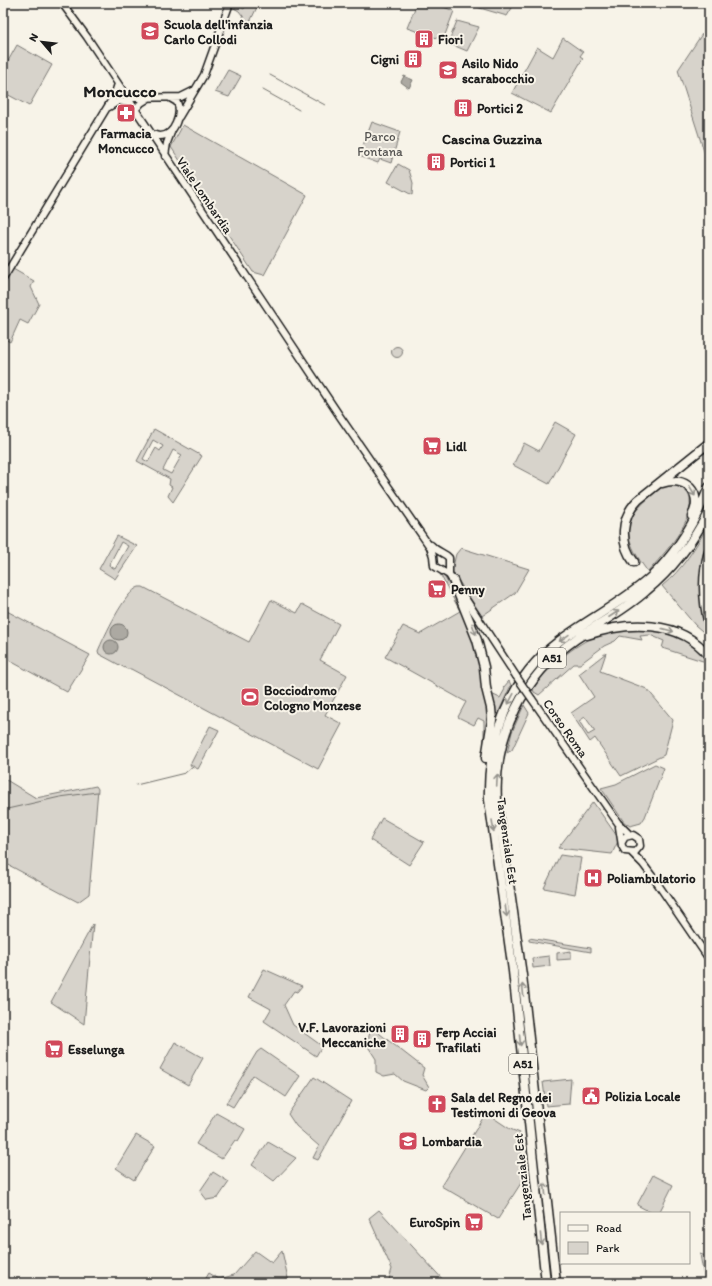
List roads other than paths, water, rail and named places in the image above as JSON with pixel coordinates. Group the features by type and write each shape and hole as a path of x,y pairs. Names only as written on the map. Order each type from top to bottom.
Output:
{"highway":[{"path":"634,562 628,551 624,538 626,520 635,504 709,443"},
{"path":"658,484 675,480 683,482 693,492 696,503 693,513 658,570"},
{"name":"Tangenziale Est","path":"546,1283 512,964 490,800 490,772 496,734 508,705 522,680 555,644 634,591 658,570 691,527 709,487"},
{"name":"Tangenziale Est","path":"556,1283 522,976 499,812 497,782 501,746 510,719 518,702 540,670 575,639 636,600 662,578 690,544 709,511"},
{"path":"709,551 705,566 704,592 709,625"},
{"path":"451,577 477,640 484,667 492,720 485,777 485,790 490,800"},
{"path":"575,639 618,626 656,627 671,630 690,638 709,656"}],"main road":[{"name":"Viale Lombardia","path":"62,3 118,84 329,400 381,474"},
{"path":"165,156 167,143 174,126 204,75 230,3"},
{"path":"3,279 114,96 118,84"},
{"path":"114,96 125,95 133,98 184,97 196,88"},
{"path":"105,111 125,95"},
{"path":"135,110 141,102 150,97"},
{"path":"168,97 177,102 180,112 179,117"},
{"path":"119,101 130,103"},
{"path":"150,134 161,136 165,135 174,126"},
{"path":"381,474 431,546 449,558 451,577"},
{"path":"381,474 430,547 434,558 434,566 451,577"},
{"path":"434,558 440,553"},
{"path":"441,570 449,566"},
{"name":"Corso Roma","path":"451,577 516,676 618,824 630,835"},
{"name":"Corso Roma","path":"618,824 622,842"},
{"path":"643,864 638,839 630,835 625,837 622,842 624,850 632,853 643,864 709,959"},
{"path":"632,853 639,847"}],"waterway":[{"path":"270,75 325,105"},
{"path":"263,90 299,110"},
{"path":"136,785 185,773 193,766"},
{"path":"3,810 60,797 97,792"}],"place":[{"name":"Scuola dell'infanzia Carlo Collodi","path":"150,31"},
{"name":"Fiori","path":"424,39"},
{"name":"Cigni","path":"413,59"},
{"name":"Asilo Nido scarabocchio","path":"448,70"},
{"name":"Portici 2","path":"463,108"},
{"name":"Farmacia Moncucco","path":"126,113"},
{"name":"Portici 1","path":"436,162"},
{"name":"Lidl","path":"432,446"},
{"name":"Penny","path":"437,589"},
{"name":"Bocciodromo Cologno Monzese","path":"250,697"},
{"name":"Poliambulatorio","path":"593,878"},
{"name":"V.F. Lavorazioni Meccaniche","path":"400,1034"},
{"name":"Ferp Acciai Trafilati","path":"422,1039"},
{"name":"Esselunga","path":"54,1049"},
{"name":"Polizia Locale","path":"591,1096"},
{"name":"Sala del Regno dei Testimoni di Geova","path":"437,1104"},
{"name":"Lombardia","path":"408,1141"},
{"name":"EuroSpin","path":"474,1222"}],"district":[{"name":"Moncucco","path":"120,91"},
{"name":"Cascina Guzzina","path":"492,139"}],"park label":[{"name":"Parco Fontana","path":"380,144"}]}
